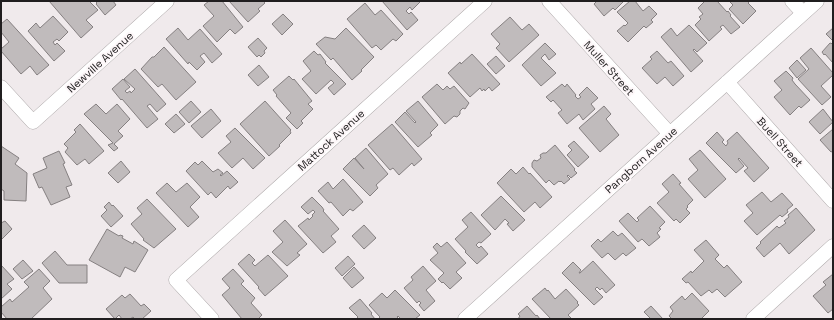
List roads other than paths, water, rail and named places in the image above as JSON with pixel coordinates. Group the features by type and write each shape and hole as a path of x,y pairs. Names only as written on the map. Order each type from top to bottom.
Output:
{"street":[{"name":"Newville Avenue","path":"1,87 33,122 167,1"},
{"name":"Mattock Avenue","path":"212,319 176,280 485,1"},
{"name":"Muller Street","path":"549,1 670,134"},
{"path":"792,1 803,13"},
{"name":"Pangborn Avenue","path":"465,319 817,1"},
{"name":"Buell Street","path":"727,82 833,201"},
{"path":"753,319 833,246"}]}
